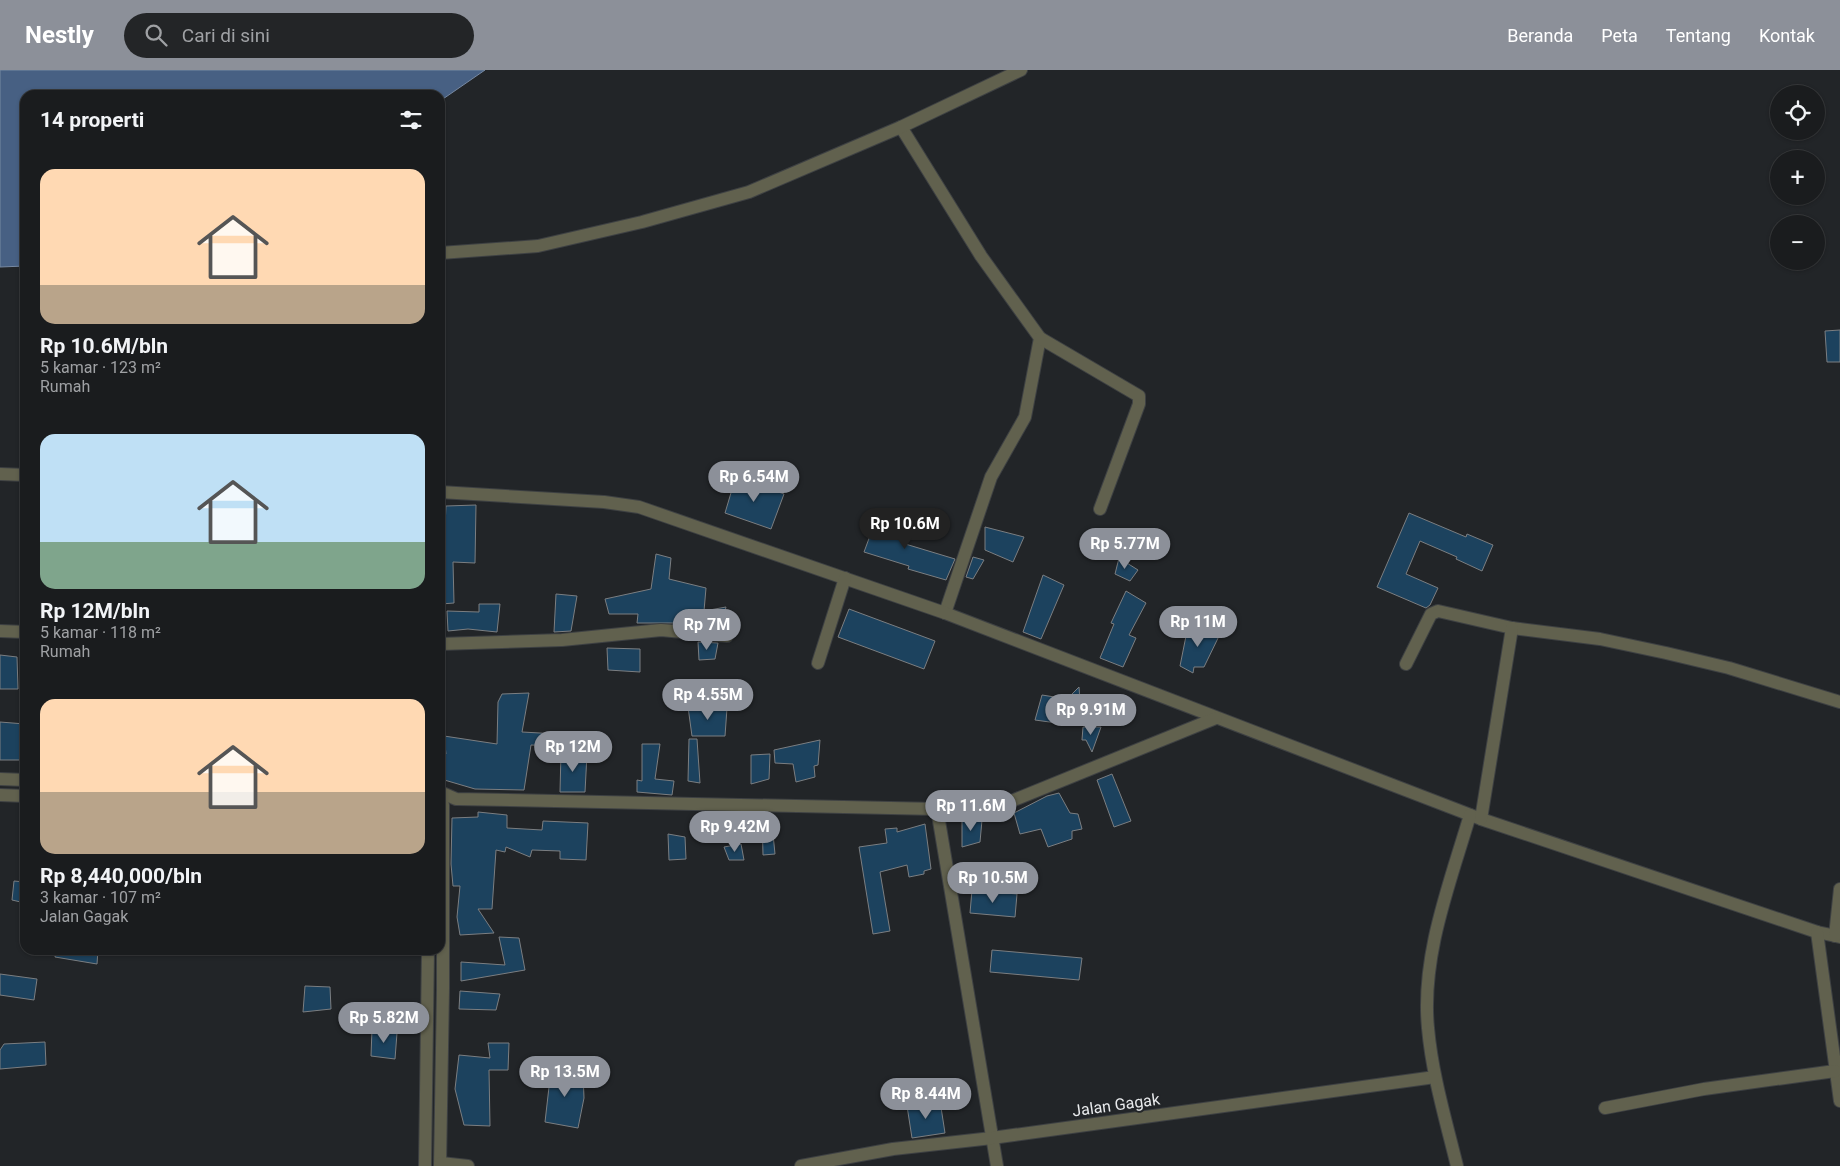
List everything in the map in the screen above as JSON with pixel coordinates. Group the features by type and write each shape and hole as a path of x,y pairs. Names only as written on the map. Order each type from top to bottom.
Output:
{"street":[{"path":"445,253 538,246 642,222 749,192 901,127 1021,70"},
{"path":"901,127 981,256 1040,338 1139,396 1139,404 1100,509"},
{"path":"945,613 991,477 1025,417 1040,338"},
{"path":"0,474 20,475"},
{"path":"445,492 604,502 639,507 945,613 1475,817 1817,932 1837,936 1840,889"},
{"path":"818,663 845,578"},
{"path":"1406,664 1433,611 1512,628 1600,639 1666,653 1729,668 1840,702"},
{"path":"1457,1166 1435,1077 1427,1027 1429,974 1441,910 1475,817 1512,628"},
{"path":"445,644 562,640 661,630 727,636"},
{"path":"0,631 20,632"},
{"path":"445,794 456,799 937,809 981,807 1014,800 1216,718"},
{"path":"0,780 20,780"},
{"path":"0,795 20,796"},
{"path":"445,804 456,799"},
{"path":"937,809 997,1166"},
{"path":"1817,932 1840,1100"},
{"path":"425,1166 428,955"},
{"path":"441,955 440,1164 468,1166"},
{"path":"1605,1108 1704,1089 1835,1071"},
{"name":"Jalan Gagak","path":"801,1166 893,1149 992,1138 1435,1077"}],"water":[{"path":"0,70 485,70 445,98 445,90 20,90 20,266 0,267"}],"building":[{"path":"1840,330 1840,362 1827,362 1825,331"},
{"path":"736,476 784,494 771,529 725,513"},
{"path":"476,505 475,563 453,562 454,603 445,604 445,526 446,506"},
{"path":"1409,513 1466,537 1467,534 1493,545 1482,571 1456,559 1457,557 1420,541 1406,574 1438,588 1430,605 1426,608 1377,587"},
{"path":"877,517 907,525 902,543 955,559 946,580 908,569 909,566 864,552"},
{"path":"985,527 1024,537 1013,562 985,550"},
{"path":"656,554 671,558 669,579 706,588 704,611 726,607 721,627 688,624 689,619 679,623 637,623 638,614 609,614 605,599 651,589"},
{"path":"973,557 984,560 973,579 966,577"},
{"path":"1119,558 1138,570 1130,581 1115,574"},
{"path":"1043,575 1064,585 1041,639 1023,632"},
{"path":"1126,591 1146,603 1129,635 1136,638 1123,667 1100,658 1114,624 1111,623"},
{"path":"556,594 577,596 571,631 554,632"},
{"path":"479,604 500,604 497,632 468,629 448,631 447,611 479,612"},
{"path":"849,609 935,641 924,669 838,637"},
{"path":"1198,627 1220,634 1204,667 1194,667 1193,673 1180,666 1186,636"},
{"path":"698,642 718,643 715,659 699,660"},
{"path":"607,648 640,649 640,672 608,670"},
{"path":"0,655 17,657 18,689 0,689"},
{"path":"1079,687 1080,701 1091,704 1082,724 1059,714 1057,723 1035,720 1042,695 1067,699"},
{"path":"529,693 522,732 558,734 558,746 531,745 524,790 475,789 445,780 445,736 497,744 498,702 502,694"},
{"path":"688,707 727,708 725,736 692,736"},
{"path":"0,722 20,724 20,760 0,760"},
{"path":"1083,727 1101,727 1092,752 1086,740 1082,740"},
{"path":"689,739 697,739 700,783 688,781"},
{"path":"820,740 818,765 814,766 815,777 796,782 793,764 775,763 774,750"},
{"path":"642,744 660,744 655,779 674,781 672,795 637,792 637,780 642,781"},
{"path":"561,753 587,754 585,792 560,792"},
{"path":"770,754 769,779 751,784 751,755"},
{"path":"1112,774 1131,821 1114,827 1097,780"},
{"path":"1059,793 1070,813 1078,814 1082,829 1072,831 1072,839 1048,847 1041,829 1020,834 1014,813 1047,796"},
{"path":"478,812 507,815 507,828 542,830 543,821 588,823 586,860 560,859 560,851 532,850 530,857 506,847 505,852 496,850 492,909 478,909 494,933 460,935 457,917 460,886 453,886 451,864 452,818 478,817"},
{"path":"762,813 771,814 775,854 763,855"},
{"path":"982,820 980,842 962,847 962,821"},
{"path":"925,824 931,869 924,871 924,874 909,877 907,865 880,872 890,931 873,934 859,847 887,843 885,829 897,828 897,832"},
{"path":"668,834 685,837 686,859 669,860"},
{"path":"741,844 744,860 729,860 724,847"},
{"path":"14,881 20,882 20,902 12,900"},
{"path":"972,890 1017,894 1015,917 970,913"},
{"path":"499,937 519,938 525,970 461,981 461,962 505,965"},
{"path":"992,950 1082,958 1079,980 990,972"},
{"path":"55,955 98,955 97,964 55,957"},
{"path":"0,974 37,979 34,1000 0,995"},
{"path":"305,986 330,987 331,1009 303,1012"},
{"path":"460,991 500,994 496,1010 459,1009"},
{"path":"372,1029 397,1033 395,1059 371,1056"},
{"path":"45,1042 46,1065 0,1069 0,1050 4,1044"},
{"path":"488,1043 509,1043 508,1070 489,1070 490,1126 464,1125 455,1089 459,1055 490,1058"},
{"path":"547,1070 583,1073 584,1098 578,1128 545,1122 549,1087 545,1086"},
{"path":"940,1101 945,1133 912,1138 907,1106"}]}
